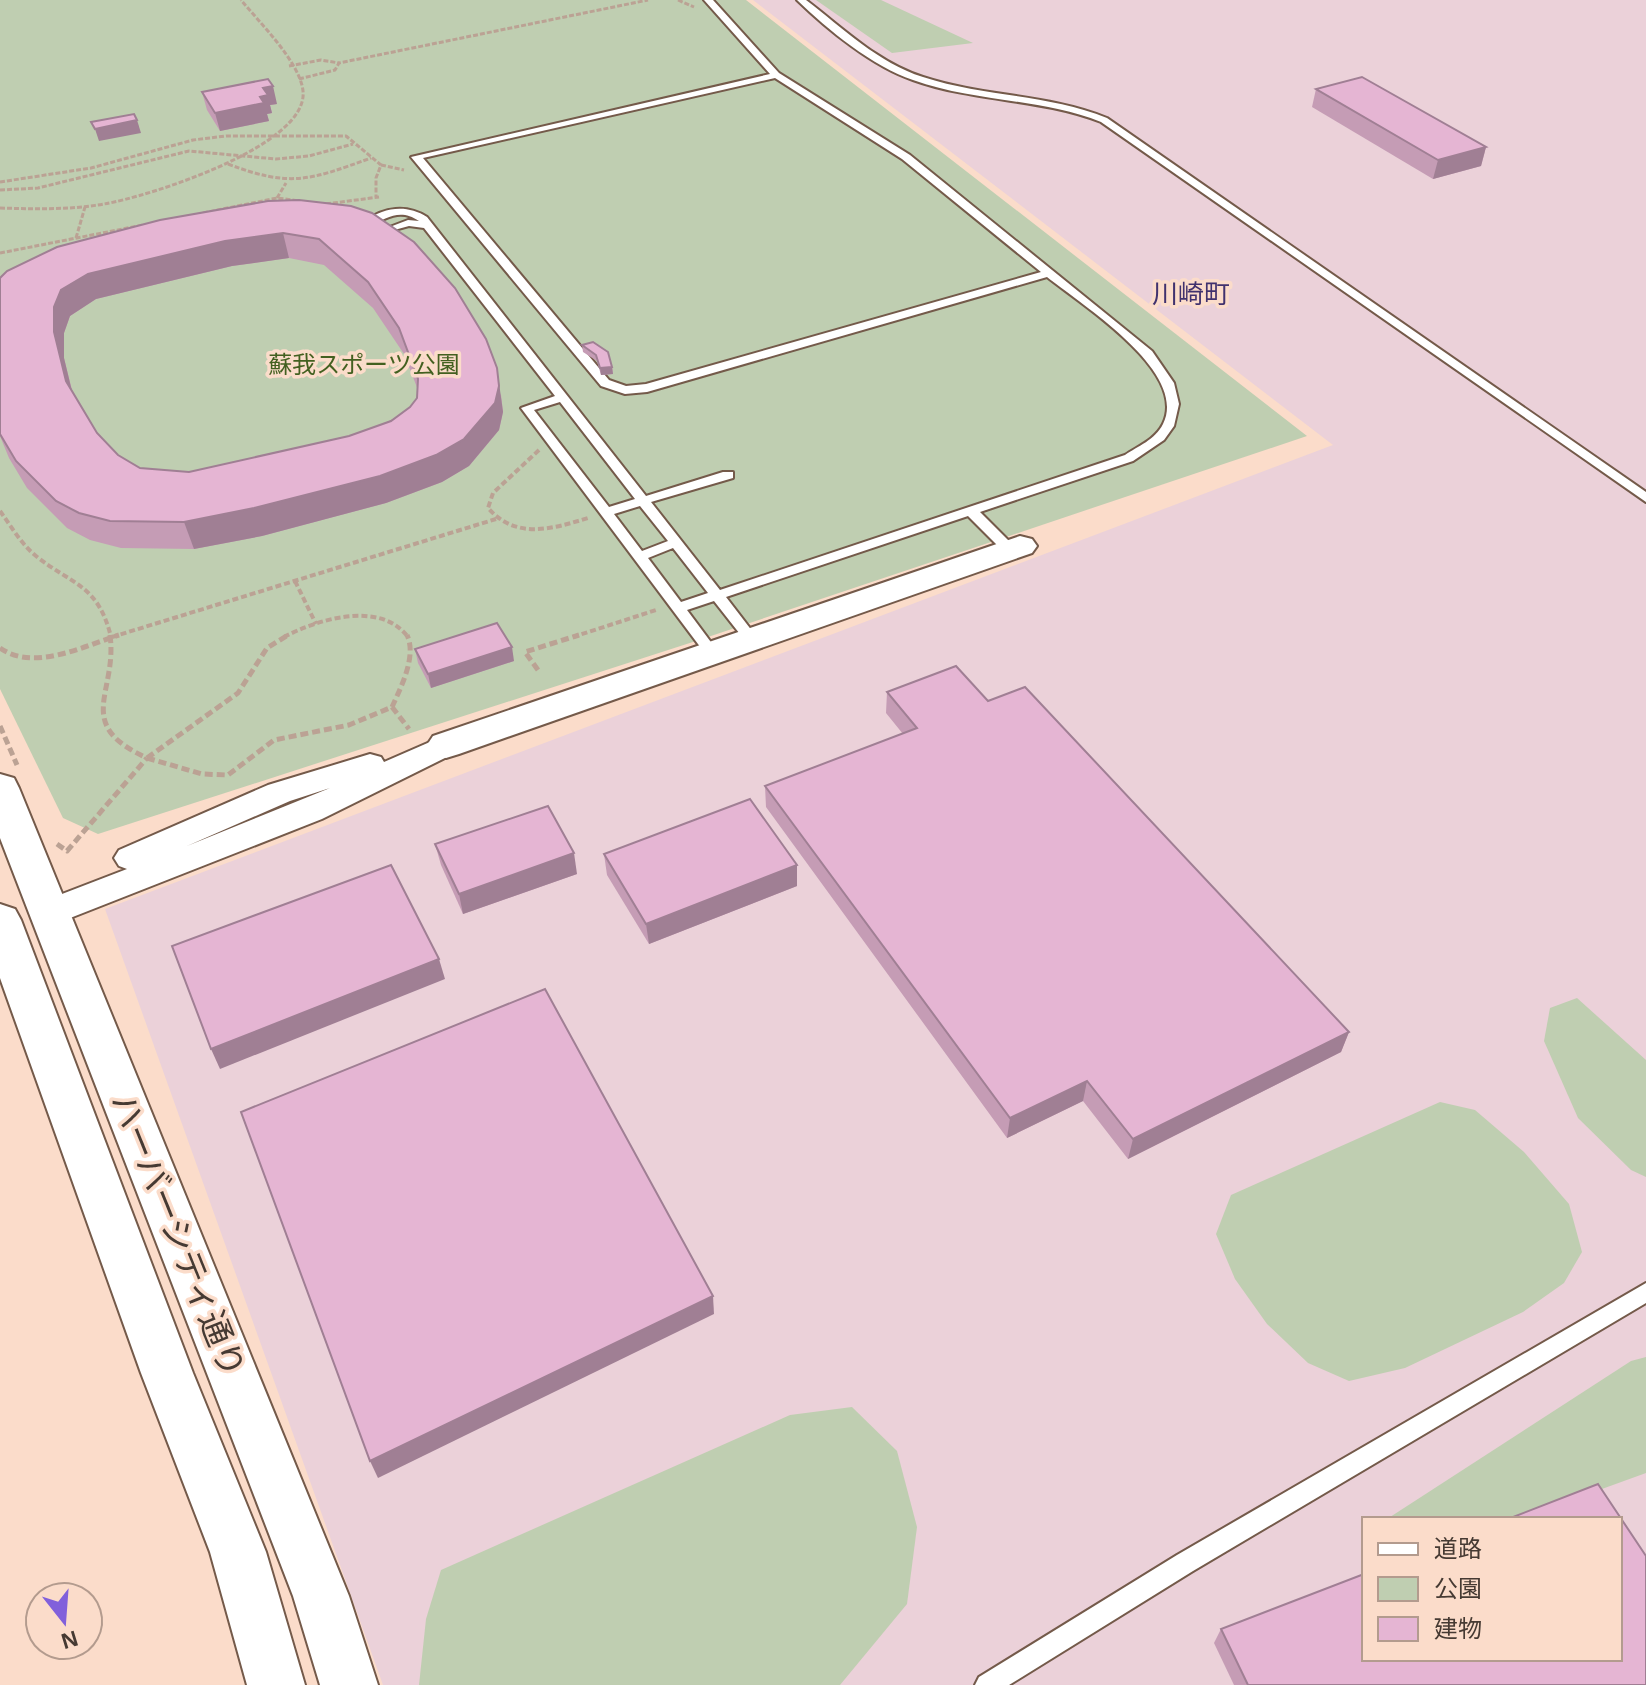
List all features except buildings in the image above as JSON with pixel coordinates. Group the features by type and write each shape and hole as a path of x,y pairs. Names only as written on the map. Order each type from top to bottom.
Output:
{"street":[{"path":"1,928 46,904 446,745 1015,548"},
{"name":"ハーバーシティ通り","path":"0,788 321,1596 349,1685"},
{"name":"ハーバーシティ通り","path":"1,928 238,1552 276,1685"}],"lane":[{"path":"677,606 1129,458 1161,436 1174,409 1169,379 1148,353 906,157 776,75 708,0"},
{"path":"801,0 897,71 946,86 1050,100 1104,120 1646,498"},
{"path":"776,75 416,157 605,383 625,390 647,388 1049,273"},
{"path":"369,223 383,214 406,211 419,215 429,225 560,398 641,502 678,542 752,640"},
{"path":"391,230 408,223 429,225"},
{"path":"560,398 527,408 712,653"},
{"path":"606,512 728,475"},
{"path":"971,511 1015,548"},
{"path":"639,557 678,542"},
{"path":"987,1685 1185,1563 1646,1292"}],"path":[{"path":"0,208 85,207 174,189 227,164 271,137 299,109 303,91 299,79 241,0"},
{"path":"289,66 321,60 339,63 648,0"},
{"path":"299,79 335,70 339,63"},
{"path":"0,182 100,166 199,139 346,136 381,165 376,178 376,196"},
{"path":"0,190 38,188 127,169 189,151 268,159 298,157 353,144"},
{"path":"227,164 266,180 286,183 302,181 372,158"},
{"path":"277,198 286,183"},
{"path":"314,202 327,204 384,197"},
{"path":"199,214 277,198 302,201"},
{"path":"76,238 85,207"},
{"path":"0,253 153,223"},
{"path":"548,436 535,454 493,493 488,508 496,519 528,532 566,525 606,512"},
{"path":"0,511 36,556 84,584 99,603 111,637 104,713 111,736 124,748 147,758 204,775 231,774 269,742 343,729 392,707 405,676 410,641 406,632 391,621 366,616 316,624 270,644 260,655 251,679 238,693 147,758 67,851"},
{"path":"0,648 10,655 43,658 496,519"},
{"path":"295,581 316,624"},
{"path":"538,670 525,652 677,606"},
{"path":"392,707 404,718 409,729"},
{"path":"231,774 236,785"}],"shaded area":[{"path":"753,0 1646,0 1646,1685 383,1685 105,909 1333,445"}],"green space":[{"name":"蘇我スポーツ公園","path":"0,0 746,0 1307,436 696,641 98,834 63,818 0,689"},
{"path":"816,0 881,0 973,43 892,53"},
{"path":"1577,998 1646,1060 1646,1177 1631,1170 1578,1118 1544,1041 1550,1008"},
{"path":"1440,1102 1475,1110 1524,1152 1569,1204 1582,1252 1564,1283 1523,1312 1405,1368 1349,1381 1308,1363 1267,1324 1235,1279 1216,1234 1231,1195"},
{"path":"1646,1357 1646,1473 1525,1517 1390,1517 1631,1361"},
{"path":"852,1407 897,1451 917,1527 907,1604 840,1685 419,1685 426,1619 441,1570 790,1415"}],"district":[{"name":"川崎町","path":"1191,294"}]}
